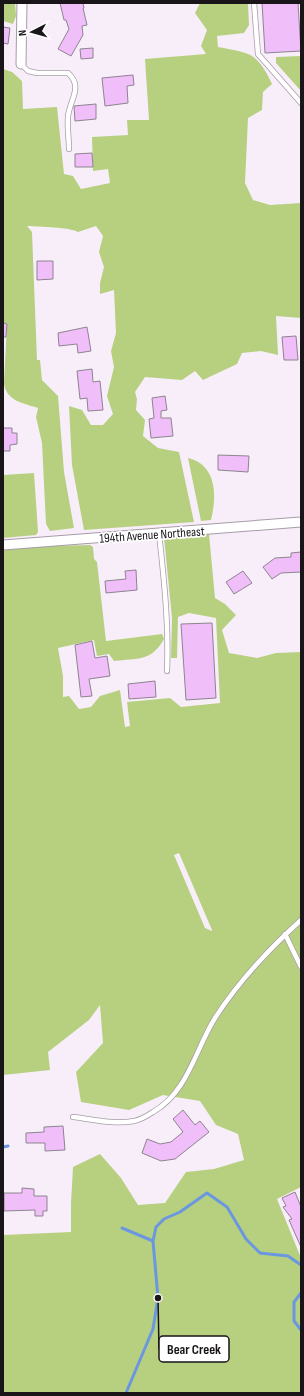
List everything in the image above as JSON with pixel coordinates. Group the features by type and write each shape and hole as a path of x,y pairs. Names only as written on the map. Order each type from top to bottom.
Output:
{"street":[{"path":"21,64 22,3"},
{"name":"194th Avenue Northeast","path":"3,545 301,522"}],"lane":[{"path":"254,3 258,54 301,103"},
{"path":"21,64 28,71 37,73 68,73 73,77 75,83 75,94 68,116 69,149"},
{"path":"159,533 164,578 168,650 167,671"},
{"path":"73,1117 122,1122 135,1121 162,1107 177,1092 215,1019 238,985 301,920"},
{"path":"286,934 301,967"}],"green space":[{"path":"3,3 15,3 16,16 13,24 3,21"},
{"path":"200,3 248,3 249,25 244,33 217,36 218,47 245,53 257,60 267,73 272,84 263,92 262,110 248,118 245,183 253,200 270,205 301,203 301,318 276,316 278,355 261,351 242,353 237,364 203,380 195,371 182,380 145,377 135,392 137,399 136,410 145,420 143,436 158,448 179,452 194,522 84,530 72,465 69,406 82,410 91,425 103,425 113,414 107,396 114,367 111,351 116,333 114,290 100,294 100,283 104,267 99,252 103,236 96,226 78,232 61,228 27,226 32,232 37,360 40,360 42,380 58,396 64,472 74,528 50,531 46,524 42,443 36,417 38,408 21,403 12,398 5,389 4,383 7,324 3,323 3,69 12,72 22,81 23,109 57,107 64,174 73,176 81,189 110,183 108,169 93,171 92,137 128,135 127,120 149,120 145,59 206,54 201,46 207,30 195,13"},
{"path":"301,56 301,91 276,63 276,57"},
{"path":"188,458 205,467 210,474 214,492 211,520 201,521"},
{"path":"34,473 38,532 36,535 3,538 3,475"},
{"path":"209,534 215,598 225,604 236,615 222,630 229,653 257,658 276,653 301,652 301,1187 277,1199 301,1258 301,1393 3,1393 3,1235 71,1232 73,1167 100,1154 121,1178 138,1205 165,1203 186,1172 214,1169 244,1160 238,1134 216,1125 200,1101 163,1095 129,1110 81,1102 76,1072 103,1043 100,1005 89,1020 48,1052 50,1070 3,1075 3,550 49,546 90,545 93,547 94,559 97,562 106,641 162,634 164,639 154,652 143,658 137,659 114,661 109,654 97,656 94,640 58,648 63,676 63,697 69,696 79,709 91,707 100,696 120,690 125,727 130,726 127,702 170,698 181,707 220,703 216,618 189,613 178,617 177,658 171,658 172,618 164,537","holes":["179,853 212,930 205,928 174,855"]}],"building":[{"path":"60,3 83,3 87,25 82,26 83,35 71,56 58,49 69,29 66,20 64,20"},
{"path":"262,3 298,3 301,51 265,53"},
{"path":"3,27 10,28 8,44 3,43"},
{"path":"93,48 93,58 81,59 80,49"},
{"path":"133,75 134,85 127,86 128,103 105,106 102,78"},
{"path":"96,104 96,119 75,121 74,106"},
{"path":"92,153 93,167 75,167 75,154"},
{"path":"37,261 53,261 53,279 37,280"},
{"path":"3,323 7,324 6,337 3,337"},
{"path":"87,327 91,351 78,353 77,344 59,346 58,333"},
{"path":"296,336 298,360 284,360 282,337"},
{"path":"92,369 93,382 100,381 103,410 88,411 87,398 80,399 77,371"},
{"path":"165,396 167,410 161,411 161,418 171,418 173,436 151,438 149,419 154,418 152,398"},
{"path":"3,428 12,428 12,433 17,433 17,444 10,445 10,451 3,451"},
{"path":"218,455 249,456 248,472 218,470"},
{"path":"301,552 301,572 281,573 272,579 263,567 275,558 291,557 291,553"},
{"path":"136,570 137,590 106,593 105,581 126,579 125,571"},
{"path":"243,571 252,583 234,594 226,582"},
{"path":"212,623 216,698 186,700 181,624"},
{"path":"92,641 95,658 107,656 110,676 89,679 92,696 81,697 75,645"},
{"path":"155,681 156,697 129,699 128,684"},
{"path":"183,1110 195,1125 200,1121 209,1132 175,1159 161,1161 142,1153 147,1139 160,1144 171,1142 183,1132 173,1119"},
{"path":"63,1126 65,1150 45,1151 45,1143 26,1143 26,1133 44,1132 44,1127"},
{"path":"22,1188 34,1189 34,1196 47,1196 47,1211 43,1211 43,1216 35,1216 35,1210 4,1211 4,1193 22,1193"},
{"path":"295,1192 301,1207 301,1247 289,1220 292,1219 283,1207 286,1206 282,1198"}],"waterway":[{"path":"3,1147 8,1146"},
{"path":"126,1393 153,1329 158,1298 153,1241 156,1227 164,1219 180,1212 207,1193 227,1207 246,1239 260,1253 288,1256 301,1265"},
{"path":"122,1228 153,1241"},
{"path":"301,1293 294,1302 294,1321 301,1330"}],"place":[{"name":"Bear Creek","path":"158,1298"}]}
